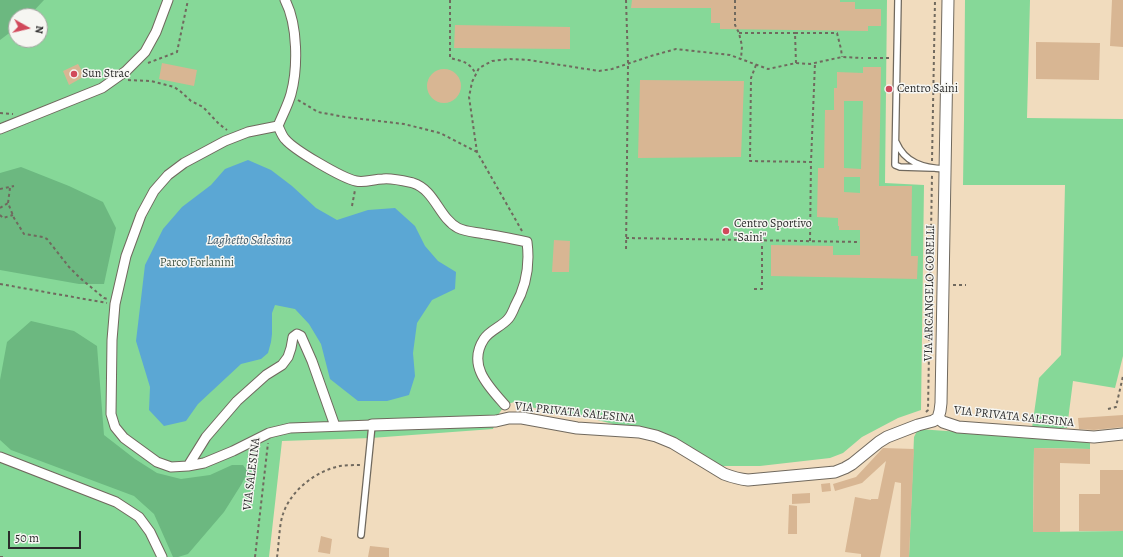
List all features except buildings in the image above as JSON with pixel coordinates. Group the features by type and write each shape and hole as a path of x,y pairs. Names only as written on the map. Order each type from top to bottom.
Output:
{"street":[{"path":"0,130 102,88 126,71 145,52 156,32 168,0"},
{"path":"278,126 291,95 295,75 296,52 294,29 285,0"},
{"name":"VIA ARCANGELO CORELLI","path":"938,418 941,403 948,0"},
{"path":"269,433 204,463 170,467 158,462 124,438 115,426 111,414 112,340 115,302 126,256 141,215 154,191 168,175 184,163 225,141 248,132 278,126"},
{"path":"278,126 285,139 298,150 347,178 356,181 383,179 414,184 424,189 448,220 458,227 468,232 527,242 528,253 526,282 522,294 507,321 484,338 477,358 479,370 489,387 508,411"},
{"path":"188,466 206,437 237,401 266,375 282,365 288,357 293,337 297,334 301,336 312,361 335,426"},
{"name":"VIA PRIVATA SALESINA","path":"355,426 496,421 508,411 522,418 577,428 639,432 656,436 673,442 724,474 741,480 835,472 852,464 887,437 938,418 943,422 958,426 1094,437 1123,434"},
{"name":"VIA SALESINA","path":"269,433 290,428 355,426"},
{"path":"0,457 116,502 138,517 150,532 162,557"}],"lane":[{"path":"898,0 894,162 896,166 945,168"},
{"path":"895,139 899,150 908,159 920,165 932,168"},
{"path":"361,535 372,425"}],"path":[{"path":"148,63 177,52 188,0"},
{"path":"450,0 450,58 471,65 476,74"},
{"path":"626,0 628,64 626,252"},
{"path":"736,0 735,25 739,33 742,46 741,59"},
{"path":"924,413 928,410 935,0"},
{"path":"739,33 837,33 842,57"},
{"path":"795,33 796,63"},
{"path":"527,242 476,152 469,97 472,82 479,68 492,62 510,59 529,60 599,71 628,64 676,49 730,55 768,69 796,63 810,64 842,57 864,58"},
{"path":"868,58 897,58"},
{"path":"810,241 811,162 815,63"},
{"path":"756,65 751,78 750,161 811,162"},
{"path":"115,78 152,81 174,87 191,101 205,109 222,127 238,136"},
{"path":"291,95 318,112 345,117 404,124 440,132 476,152"},
{"path":"352,206 356,181"},
{"path":"0,189 14,186"},
{"path":"10,188 8,204 13,216 24,234 47,239 65,263 80,278 104,298 115,302"},
{"path":"0,208 8,204"},
{"path":"0,215 3,218 13,216"},
{"path":"626,238 860,242"},
{"path":"754,289 762,289 762,240"},
{"path":"0,284 115,302"},
{"path":"1108,409 1116,407 1123,376"},
{"name":"VIA SALESINA","path":"255,557 269,433"},
{"path":"278,557 282,515 288,501 301,487 319,473 340,466 368,464"},
{"path":"0,557 6,557"}],"green space":[{"name":"Parco Forlanini","path":"0,0 887,0 885,183 924,185 921,410 898,418 862,437 843,453 830,458 760,466 712,466 636,430 586,417 556,413 531,407 517,401 505,405 498,415 493,429 371,438 282,441 269,557 0,557"},
{"path":"0,0 44,0 36,8 8,8 8,34 0,40"},
{"path":"965,0 1030,0 1027,118 1123,119 1123,356 1115,388 1073,381 1067,428 1032,428 1039,378 1061,355 1065,185 963,185"},
{"path":"21,167 69,186 103,202 116,228 104,284 79,284 0,270 0,173"},
{"path":"31,321 74,331 97,346 104,435 135,459 157,473 181,479 210,475 232,465 243,465 248,472 224,512 188,554 173,557 154,514 134,496 11,450 0,440 0,380 7,342"},
{"path":"918,429 1090,441 1090,449 1034,448 1033,532 1123,531 1123,557 909,557 914,437"}],"water":[{"name":"Laghetto Salesina","path":"248,160 271,170 292,186 316,208 337,220 368,210 395,208 415,226 425,246 438,261 456,272 455,289 432,300 417,323 413,353 415,376 409,395 387,401 358,401 330,379 321,344 309,324 295,309 275,305 272,313 271,342 268,353 261,359 241,364 198,404 186,421 164,426 149,410 150,387 136,341 145,265 163,229 182,207 211,185 225,169"}],"place":[{"name":"Sun Strac","path":"74,74"},
{"name":"Centro Saini","path":"889,89"},
{"name":"Centro Sportivo \"Saini\"","path":"726,231"}]}
